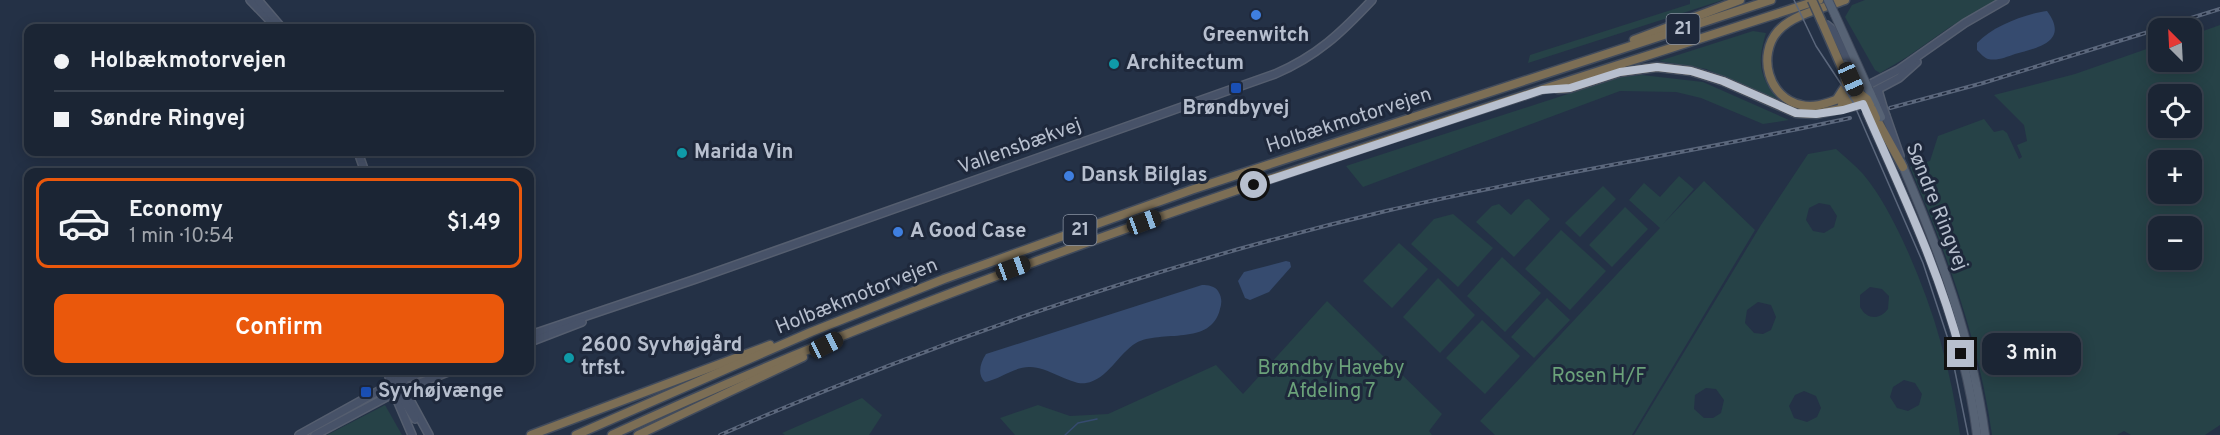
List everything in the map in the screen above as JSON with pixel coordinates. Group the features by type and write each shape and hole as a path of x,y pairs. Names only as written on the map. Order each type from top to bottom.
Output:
{"highway":[{"path":"1595,58 1642,36 1740,0"},
{"name":"Holbækmotorvejen","path":"576,435 811,332 944,279 1179,194 1771,0"},
{"path":"1815,0 1824,21 1845,75 1846,85 1841,98 1821,105 1798,105 1788,100 1772,84 1767,62 1772,40 1786,24 1845,0"},
{"name":"Holbækmotorvejen","path":"612,435 863,327 1013,268 1187,206 1815,0"},
{"path":"1542,90 1570,88 1620,72 1657,67 1691,71 1723,81 1788,111 1816,114 1868,98 1903,167"},
{"path":"638,435 863,327"},
{"path":"531,435 747,352 811,332"}],"main road":[{"path":"1828,0 1868,98"},
{"path":"1824,21 1868,98"},
{"name":"Søndre Ringvej","path":"1878,118 1940,283 1961,354 1977,435"},
{"name":"Søndre Ringvej","path":"1903,167 1948,280 1970,356 1985,435"}],"street":[{"path":"250,0 273,24"},
{"path":"258,0 279,24"},
{"name":"Vallensbækvej","path":"534,334 660,292 1275,74 1303,62 1326,46 1372,0"},
{"path":"1868,98 1899,70 1965,23 2005,0"},
{"path":"1841,98 1868,98 1906,73 1929,49"},
{"name":"Vallensbækvej","path":"534,340 660,292"},
{"path":"391,375 428,435"},
{"path":"395,375 407,425 412,435"},
{"path":"397,382 398,375"},
{"path":"299,435 397,382 416,375"},
{"path":"315,435 400,391 440,375"},
{"path":"407,425 417,435"}],"green space":[{"path":"1690,0 1723,0 1528,63 1530,55 1690,4"},
{"path":"1865,0 1996,0 1880,73 1875,70 1845,17 1852,5"},
{"path":"2220,25 2220,425 2205,435 2131,435 2124,431 2117,435 1992,435 1979,366 1960,298 1937,232 1910,167 1930,161 1938,136 1984,119 1994,132 2003,130 2007,133 2019,159 2022,157 2017,145 2027,141 2024,125 1994,95 2075,74 2148,48 2148,72 2202,72 2202,31"},
{"path":"1753,31 1766,33 1761,52 1763,76 1778,100 1706,69 1659,61"},
{"path":"1642,75 1703,82 1789,120 1763,124 1701,98 1676,92 1620,91 1363,187 1346,166 1620,77"},
{"path":"1836,149 1863,174 1890,215 1923,288 1939,336 1960,435 1634,435 1761,225 1808,154","holes":["1819,203 1830,205 1837,216 1834,227 1824,233 1813,231 1806,220 1809,208","1870,287 1882,289 1889,296 1888,309 1877,317 1866,314 1860,307 1860,295","1758,302 1771,305 1776,317 1771,330 1763,334 1754,333 1745,323 1747,310","1904,380 1915,383 1922,394 1919,405 1908,411 1897,408 1890,397 1893,387","1706,388 1716,389 1724,400 1721,413 1713,418 1704,418 1694,409 1695,395","1804,391 1816,396 1821,408 1817,417 1807,422 1794,418 1789,406 1795,395"]},
{"name":"Rosen H/F","path":"1679,176 1694,189 1663,224 1704,181 1755,230 1632,435 1495,435 1480,421 1660,228 1629,200 1644,183 1660,197"},
{"path":"1603,186 1616,199 1580,237 1565,223"},
{"path":"1529,199 1550,219 1514,257 1476,222 1492,206 1499,204 1511,215 1525,200"},
{"path":"1625,207 1648,229 1612,267 1589,245"},
{"path":"1453,214 1493,248 1458,287 1411,244 1434,219"},
{"path":"1561,230 1606,271 1570,310 1525,269"},
{"path":"1399,243 1428,269 1392,308 1363,281"},
{"path":"1502,257 1541,293 1505,332 1467,296"},
{"path":"1438,278 1475,315 1440,353 1403,317"},
{"path":"1547,298 1570,320 1534,358 1511,337"},
{"name":"Brøndby Haveby Afdeling 7","path":"1327,301 1442,414 1429,431 1432,435 1015,435 1000,418 1038,405 1070,416 1108,414 1216,365 1243,394"},
{"path":"1482,320 1520,356 1485,394 1446,358"},
{"path":"862,398 882,415 869,435 785,435 782,433"},
{"path":"385,405 402,435 327,435"}],"water":[{"path":"2047,11 2055,30 2053,37 2041,46 1995,59 1986,58 1977,50 1977,43 2000,26 2019,18"},
{"path":"1286,261 1290,262 1291,267 1269,292 1250,300 1245,298 1238,281 1244,272"},
{"path":"1202,285 1215,288 1219,293 1221,304 1215,321 1196,333 1146,339 1136,343 1107,372 1093,381 1074,382 1044,370 1029,367 985,382 982,379 981,365 986,354"}],"waterway":[{"path":"1065,435 1078,423 1097,419"}],"tram line":[{"path":"1794,0 1816,46 1853,102 1923,263 1949,342 1968,435"}],"railway":[{"path":"2191,18 2220,9"},
{"path":"1890,108 1983,83 2148,32"},
{"path":"720,435 965,337 1132,281 1301,232 1444,198 1850,118"}],"place":[{"name":"Greenwitch","path":"1256,15"},
{"name":"Architectum","path":"1114,64"},
{"name":"Brøndbyvej","path":"1236,88"},
{"name":"Marida Vin","path":"682,153"},
{"name":"Dansk Bilglas","path":"1069,176"},
{"name":"A Good Case","path":"898,232"},
{"name":"2600 Syvhøjgård trfst.","path":"569,358"},
{"name":"Syvhøjvænge","path":"366,392"}],"route":[{"path":"1254,185 1542,90 1570,88 1620,72 1657,67 1691,71 1723,81 1796,113 1816,114 1863,104 1927,249 1946,300 1961,354"}]}
